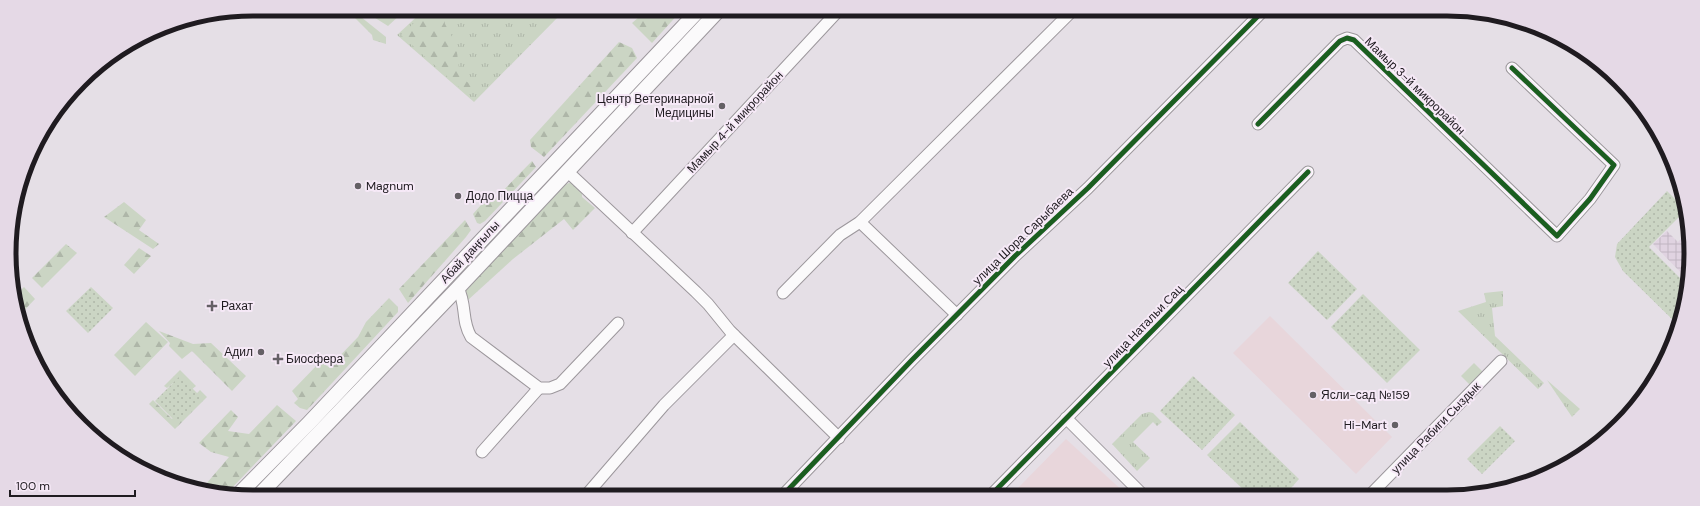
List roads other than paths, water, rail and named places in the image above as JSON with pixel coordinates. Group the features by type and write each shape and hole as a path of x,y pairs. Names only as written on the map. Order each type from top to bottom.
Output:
{"main road":[{"name":"Абай даңғылы","path":"244,489 693,16"},
{"name":"Абай даңғылы","path":"264,490 458,288 713,16"}],"street":[{"name":"Мамыр 4-й микрорайон","path":"632,233 833,16"},
{"path":"783,293 840,235 860,222 1067,16"},
{"name":"улица Шора Сарыбаева","path":"788,490 889,384 1015,256 1093,183 1258,16"},
{"name":"Мамыр 3-й микрорайон","path":"1258,124 1340,41 1347,38 1354,40 1557,236 1590,199 1614,165 1512,68"},
{"path":"567,171 708,304 734,335 839,438"},
{"name":"улица Натальи Сац","path":"996,490 1308,172"},
{"path":"860,222 957,315"},
{"path":"458,288 463,298 466,327 471,337 539,388 550,388 560,384 618,323"},
{"path":"591,490 664,405 734,335"},
{"name":"улица Рабиги Сыздык","path":"1375,490 1501,361"},
{"path":"482,452 539,388"},
{"path":"1066,418 1138,490"}],"place":[{"name":"Центр Ветеринарной Медицины","path":"722,106"},
{"name":"Magnum","path":"358,186"},
{"name":"Додо Пицца","path":"458,196"},
{"name":"Рахат","path":"212,306"},
{"name":"Адил","path":"261,352"},
{"name":"Биосфера","path":"278,359"},
{"name":"Ясли-сад №159","path":"1313,395"},
{"name":"Hi-Mart","path":"1395,425"}]}
